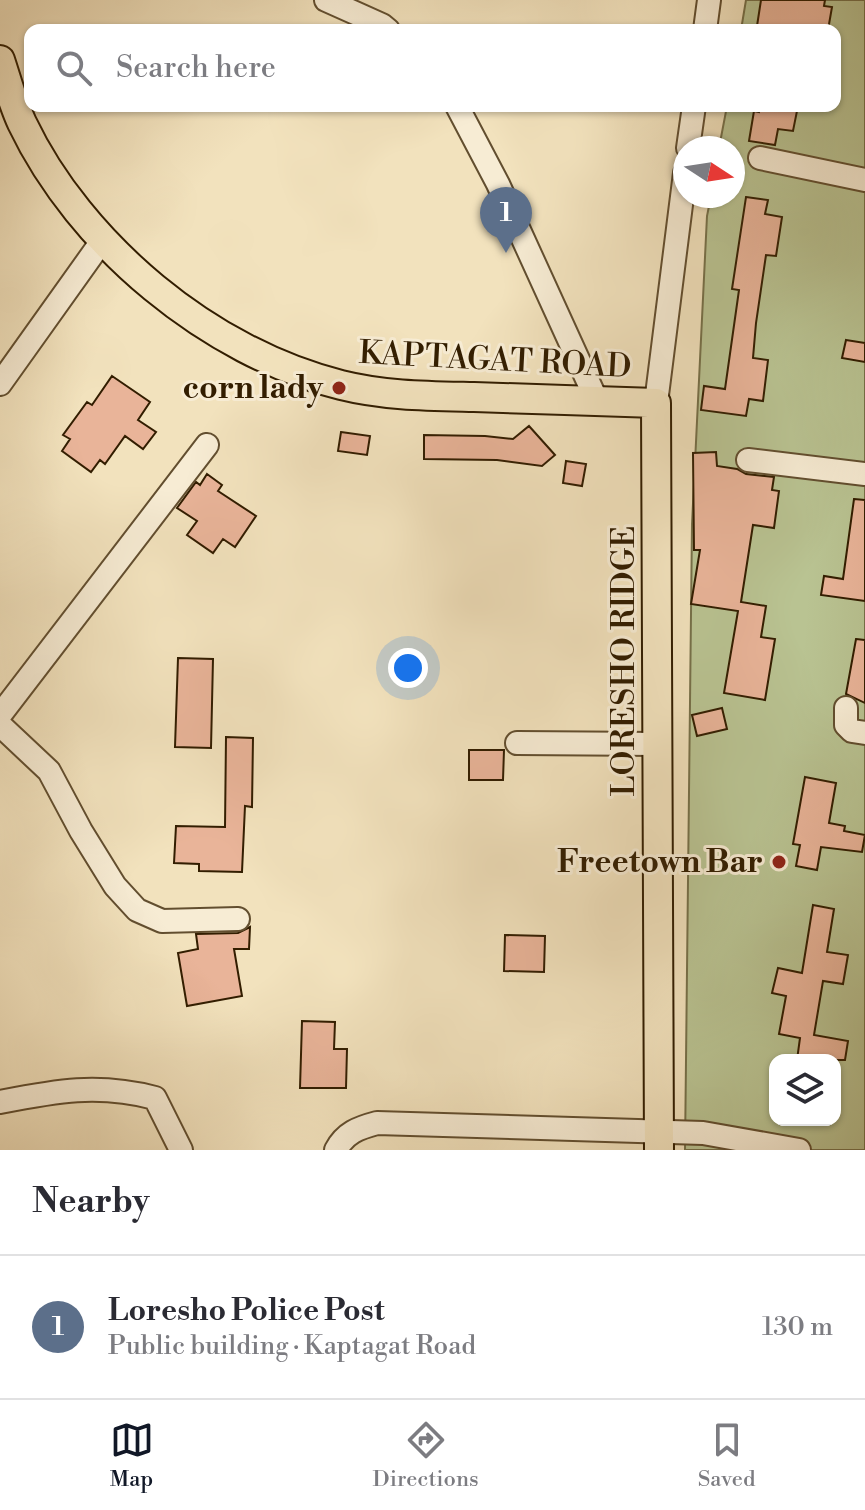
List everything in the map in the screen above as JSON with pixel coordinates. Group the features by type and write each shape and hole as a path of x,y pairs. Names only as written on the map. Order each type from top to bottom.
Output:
{"main road":[{"name":"KAPTAGAT ROAD","path":"0,60 21,122 52,177 102,241 155,288 223,337 284,367 341,385 390,394 656,403"},
{"name":"LORESHO RIDGE","path":"656,403 659,1142"}],"street":[{"path":"326,0 380,24"},
{"path":"706,24 709,0"},
{"path":"460,112 547,288 597,401"},
{"path":"690,136 693,112"},
{"path":"760,158 865,180"},
{"name":"LORESHO RIDGE","path":"656,403 681,208"},
{"path":"0,384 102,241"},
{"path":"0,715 207,445"},
{"path":"748,460 865,474"},
{"path":"846,708 846,725 852,731 865,733"},
{"path":"0,725 49,771 108,875 137,910 162,921 238,919"},
{"path":"517,743 658,744"},
{"path":"0,1102 72,1088 131,1092 155,1098 181,1150"},
{"path":"336,1150 342,1138 358,1128 377,1123 659,1142 703,1133 799,1150"}],"green space":[{"path":"746,0 865,0 865,1150 685,1150 692,524 709,208 745,208 745,136 721,136 726,112 841,112 841,24 742,24"}],"building":[{"path":"761,0 825,0 824,6 832,7 829,24 757,24"},
{"path":"754,112 797,112 793,131 778,129 775,145 749,141"},
{"path":"746,197 768,200 765,214 782,217 776,256 766,255 756,323 753,358 768,360 763,401 749,399 746,416 701,410 704,386 725,389 739,290 732,289"},
{"path":"846,340 865,343 865,362 842,358"},
{"path":"112,376 150,402 138,420 156,432 143,449 125,436 105,464 100,460 91,472 62,451 70,439 63,435 87,402 92,405"},
{"path":"529,426 555,455 542,466 497,460 424,459 424,435 513,439"},
{"path":"341,432 370,436 367,455 338,451"},
{"path":"716,452 717,466 774,477 772,490 779,491 774,528 753,525 741,602 766,606 761,637 775,639 765,700 724,693 738,611 691,604 700,550 694,550 693,453"},
{"path":"566,461 586,464 582,486 563,483"},
{"path":"207,474 222,485 218,491 256,516 235,547 223,539 213,553 187,535 197,521 177,508 196,482 200,485"},
{"path":"854,499 865,500 865,601 821,595 824,576 843,579"},
{"path":"856,639 865,640 865,703 846,694"},
{"path":"178,658 213,659 211,748 175,747"},
{"path":"722,708 727,729 697,736 692,715"},
{"path":"226,737 253,738 252,807 245,806 242,872 199,871 199,864 174,863 176,826 225,827"},
{"path":"469,750 504,750 503,780 469,780"},
{"path":"805,777 836,783 829,823 845,826 844,831 865,835 862,852 821,847 817,870 796,866 800,845 793,844"},
{"path":"813,905 834,909 827,952 848,955 843,984 823,981 814,1035 848,1041 845,1060 841,1060 841,1054 798,1054 800,1038 779,1034 786,996 772,993 778,968 802,973"},
{"path":"250,927 249,949 234,949 242,996 187,1006 178,953 198,949 196,934 238,933"},
{"path":"505,935 545,936 544,972 504,971"},
{"path":"302,1021 335,1022 334,1049 347,1049 346,1088 300,1088"}],"place":[{"name":"Loresho Police Post","path":"506,253"},
{"name":"corn lady","path":"339,388"},
{"name":"Freetown Bar","path":"779,862"}]}
